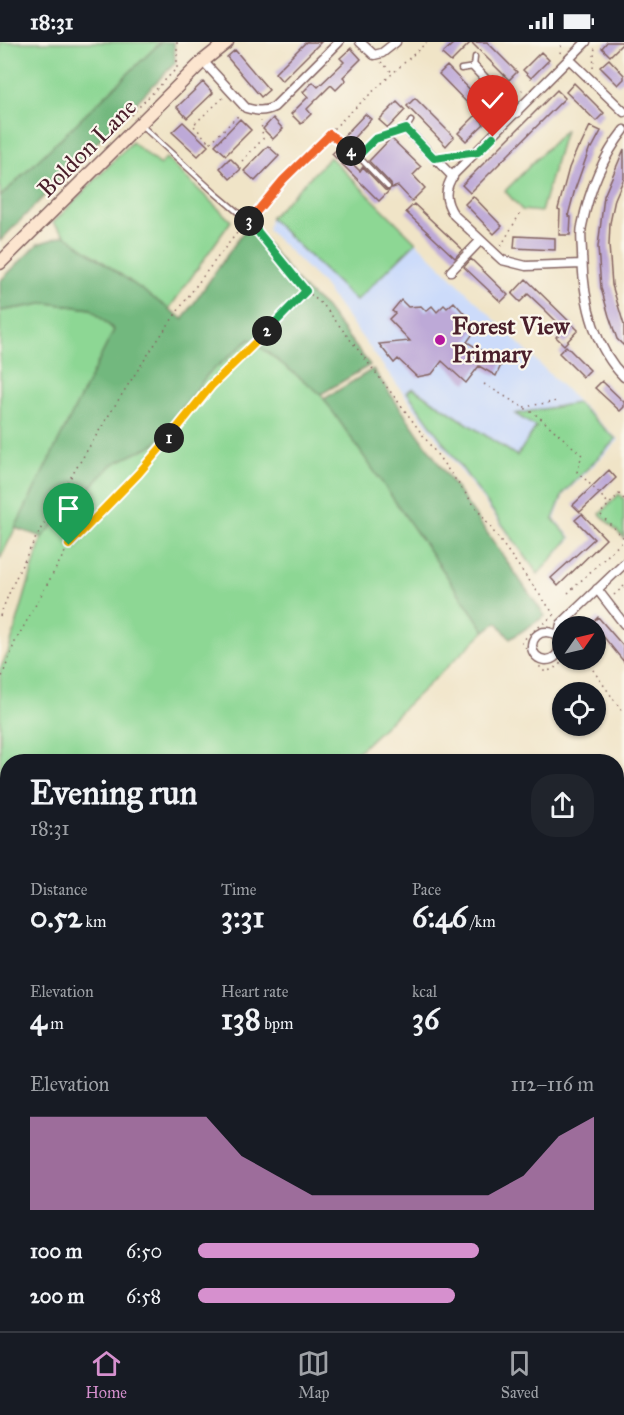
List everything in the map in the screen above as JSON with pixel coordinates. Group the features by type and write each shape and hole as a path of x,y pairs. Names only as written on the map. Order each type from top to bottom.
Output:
{"main road":[{"name":"Boldon Lane","path":"0,264 202,61 227,42"}],"street":[{"path":"202,61 246,108 260,111 274,107 339,42"},
{"path":"360,42 374,55 382,53 396,42"},
{"path":"580,44 569,59 453,177 448,184 446,195 448,206 454,215 496,255 508,262 526,266 582,264"},
{"path":"569,59 624,112"},
{"path":"474,68 517,113"},
{"path":"408,125 434,158 453,177"},
{"path":"624,130 608,150 593,185 581,228 582,264 589,314 606,353 624,377"},
{"path":"451,271 480,241"},
{"path":"569,616 624,564"},
{"path":"597,589 624,624"},
{"path":"552,629 537,635 532,644 534,653 541,659 552,659"},
{"path":"546,632 552,636"}],"lane":[{"path":"461,69 474,68 475,57"},
{"path":"140,125 241,214"},
{"path":"388,187 358,156 375,139 408,125"}],"path":[{"path":"140,125 131,116 177,68 177,42"},
{"path":"0,616 13,582 36,535 132,377 179,309 228,244 283,180 427,42"},
{"path":"592,81 595,42"},
{"path":"374,55 393,74"},
{"path":"230,92 194,125 210,143 246,108"},
{"path":"242,161 263,139 260,111"},
{"path":"330,134 358,156"},
{"path":"434,158 478,152"},
{"path":"496,255 522,210"},
{"path":"249,220 306,291 325,307 403,408 555,615"},
{"path":"0,682 15,642 69,545 138,474 211,386 306,291"},
{"path":"484,384 538,416 582,455 577,472 610,504"},
{"path":"524,407 557,400"},
{"path":"568,593 624,539 600,514 619,494 624,499"},
{"path":"607,602 624,586"},
{"path":"552,617 527,636 522,643 543,671 552,669"},
{"path":"593,670 624,714"}],"shaded area":[{"name":"Forest View Primary","path":"330,157 619,440 564,495 555,519 572,538 538,575 321,282 268,230 270,218"}],"green space":[{"path":"0,42 161,42 0,197"},
{"path":"161,42 174,42 175,63 0,241 0,197"},
{"path":"565,130 541,212 522,210 505,191"},
{"path":"132,142 160,165 166,158 231,221 169,309 65,235 53,223"},
{"path":"330,157 416,242 356,301 270,218"},
{"path":"250,222 301,286 325,307 370,365 321,394 250,339 208,374 155,444 113,464 42,537 15,528 114,330 91,309 48,303 0,311 0,281 38,244 65,235 183,319"},
{"path":"48,303 91,309 114,330 0,559 0,311"},
{"path":"250,339 321,394 485,631 355,754 0,754 0,669 8,653 42,537 113,464 155,444 208,374"},
{"path":"373,369 545,616 510,639 497,622 485,631 324,399"},
{"path":"413,388 517,456 536,427 515,414 577,403 616,439 563,494 553,519 570,538 538,574 407,392"},
{"path":"619,494 624,499 624,538 600,514"}],"building":[{"path":"306,42 321,42 282,81 275,73"},
{"path":"455,42 471,42 451,62 442,54"},
{"path":"471,42 487,42 517,72 509,80"},
{"path":"607,42 624,42 610,56 602,48"},
{"path":"351,48 361,59 343,77 346,80 336,90 331,85 307,109 311,114 301,124 291,114 308,97 303,92 313,82 318,87 344,62 340,58"},
{"path":"235,50 269,90 261,97 227,57"},
{"path":"541,52 549,60 531,78 523,70"},
{"path":"609,59 624,75 624,79 618,85 600,67"},
{"path":"447,66 484,104 476,112 439,74"},
{"path":"203,82 213,93 187,118 177,107"},
{"path":"574,83 604,113 596,121 566,92"},
{"path":"557,90 565,98 470,193 462,185"},
{"path":"415,98 454,137 446,146 407,106"},
{"path":"397,102 405,110 388,128 379,120"},
{"path":"365,114 371,119 349,143 343,137"},
{"path":"476,115 484,124 466,141 458,133"},
{"path":"273,118 283,129 273,139 263,129"},
{"path":"240,119 251,130 226,155 215,145"},
{"path":"183,122 208,146 198,156 172,132"},
{"path":"590,126 601,131 592,148 590,147 575,189 568,216 571,217 570,235 559,235 560,210 558,209 569,168"},
{"path":"391,138 421,167 413,175 425,188 412,201 398,186 392,188 391,184 369,161"},
{"path":"268,146 279,156 255,181 244,171"},
{"path":"337,149 360,171 363,167 385,190 389,191 379,201 332,154"},
{"path":"624,149 624,178 615,199 610,223 609,245 612,285 624,325 624,346 617,339 601,288 598,247 604,196"},
{"path":"230,158 241,169 230,179 220,168"},
{"path":"473,196 502,226 494,234 465,204"},
{"path":"414,204 461,248 462,250 455,258 406,212"},
{"path":"515,236 555,238 555,250 514,248"},
{"path":"471,259 508,295 501,302 464,267"},
{"path":"526,279 578,330 564,345 556,337 564,329 544,309 528,294 520,302 512,294"},
{"path":"401,300 408,307 421,306 426,311 432,306 437,312 444,305 447,308 454,302 477,328 467,342 502,363 496,376 479,366 466,383 442,361 432,374 417,377 398,359 394,363 379,344 410,341 389,319 395,313 392,311"},
{"path":"566,346 590,370 583,377 559,353"},
{"path":"602,381 624,402 624,407 620,411 595,388"},
{"path":"609,470 616,478 580,512 573,505"},
{"path":"582,514 606,539 558,586 551,578 594,539 575,520"},
{"path":"606,626 624,647 624,662 606,640"}],"place":[{"name":"Forest View Primary","path":"440,340"}],"route":[{"path":"69,545 138,474 211,386 306,291 249,220 283,180 330,134 358,156 375,139 406,129 434,158 478,152 493,137"}]}
